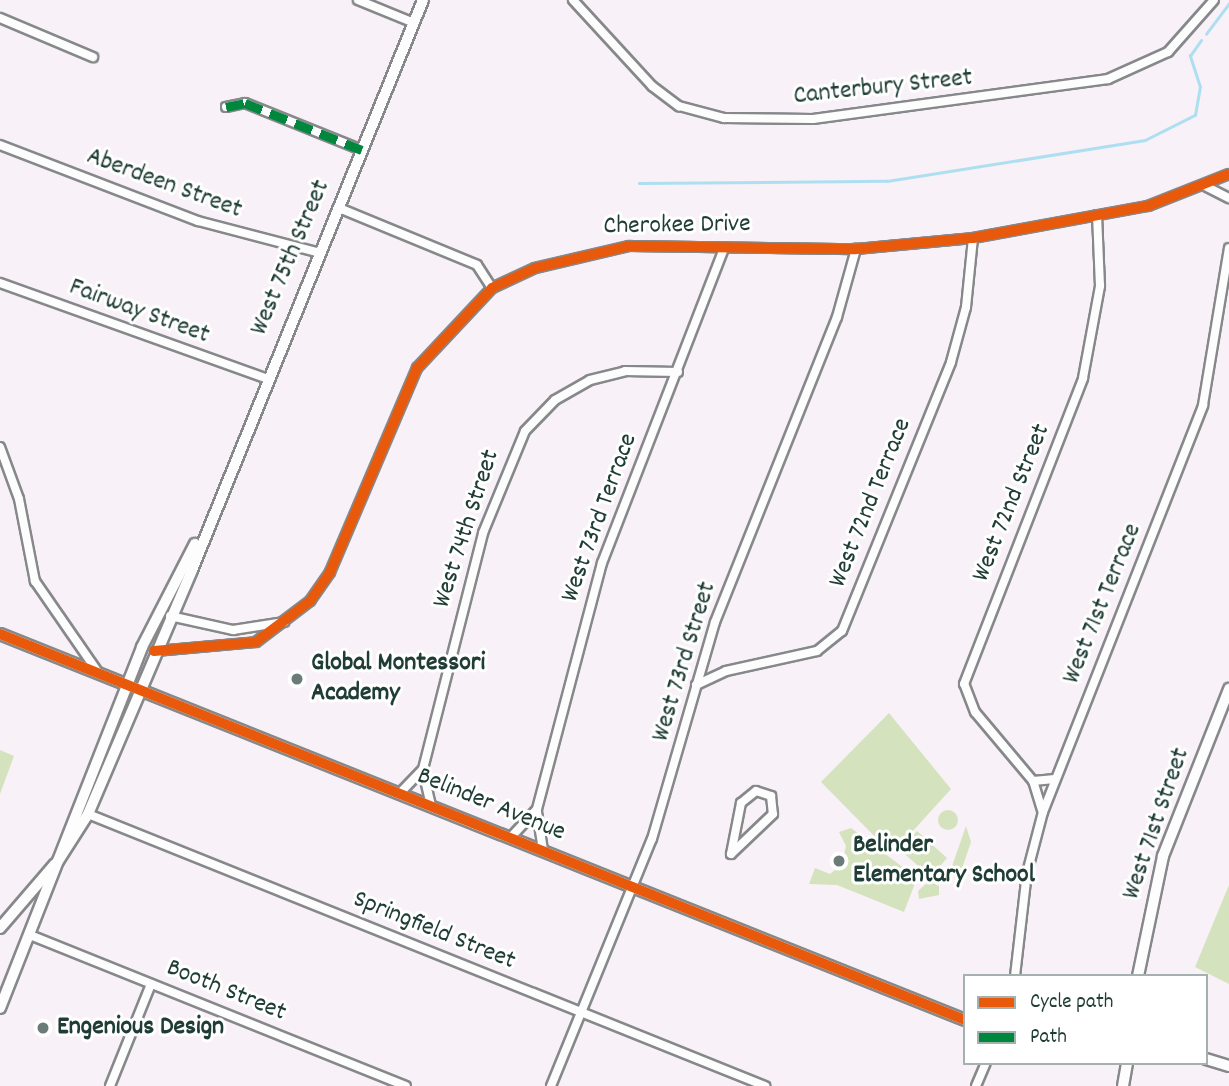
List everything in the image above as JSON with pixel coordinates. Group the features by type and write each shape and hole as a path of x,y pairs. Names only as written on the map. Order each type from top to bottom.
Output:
{"main road":[{"name":"West 75th Street","path":"58,861 88,814 265,378 317,252 339,208 423,0"},
{"name":"West 75th Street","path":"0,1008 127,683 201,534"}],"street":[{"path":"358,0 414,23"},
{"name":"Canterbury Street","path":"573,0 652,86 679,106 724,118 814,119 1108,79 1168,52 1214,0"},
{"path":"0,18 93,57"},
{"path":"226,107 245,103 362,150"},
{"name":"Aberdeen Street","path":"0,145 198,221 317,252"},
{"name":"Cherokee Drive","path":"154,652 256,642 310,601 330,572 417,369 492,288 597,249 856,249 973,238 1097,215 1208,187 1229,174"},
{"path":"1208,187 1229,198"},
{"path":"339,208 477,265 492,288"},
{"name":"West 72nd Street","path":"1042,811 1033,781 975,712 964,684 1083,378 1100,286 1097,215"},
{"name":"West 72nd Terrace","path":"696,685 726,671 817,651 842,631 955,351 973,238"},
{"name":"West 73rd Terrace","path":"543,849 537,809 602,563 724,248"},
{"name":"West 71st Terrace","path":"1014,974 1027,873 1042,811 1192,440 1211,372 1229,248"},
{"name":"West 73rd Street","path":"551,1086 665,800 715,622 837,317 856,249"},
{"name":"Fairway Street","path":"0,283 265,378"},
{"name":"West 74th Street","path":"431,806 423,769 482,533 525,431 555,400 590,380 625,371 678,372"},
{"path":"0,447 16,488 35,581 97,671"},
{"path":"170,616 233,629 284,622"},
{"name":"Belinder Avenue","path":"1,637 97,671 963,1019"},
{"name":"West 71st Street","path":"1138,974 1163,856 1229,689"},
{"name":"West 74th Street","path":"400,794 423,769"},
{"path":"1033,781 1055,779"},
{"path":"767,793 773,814 731,854 743,798 767,793"},
{"name":"West 73rd Terrace","path":"511,837 537,809"},
{"name":"Springfield Street","path":"88,814 765,1086"},
{"path":"0,928 58,861"},
{"name":"Booth Street","path":"30,935 406,1086"},
{"path":"110,1086 151,984"},
{"path":"1208,1060 1229,1066"},
{"path":"976,1086 985,1065"},
{"path":"1123,1086 1127,1065"}],"green space":[{"path":"889,713 951,789 892,854 821,782"},
{"path":"0,750 14,756 0,794"},
{"path":"948,810 955,813 958,820 955,827 948,830 941,827 938,820 941,813"},
{"path":"966,826 971,842 958,880 950,872"},
{"path":"851,828 917,878 904,912 837,885 809,884 815,868 830,874 842,864 846,846 839,832"},
{"path":"917,831 947,858 931,877 900,850"},
{"path":"929,881 939,886 939,895 919,899 918,891"},
{"path":"1229,885 1229,984 1195,967"}],"waterway":[{"path":"1206,34 1229,3"},
{"path":"639,183 887,181 1145,140 1195,115 1200,87 1190,56 1201,40"}],"marked path":[{"path":"226,107 245,103 362,150"}],"cycle path":[{"path":"154,651 256,642 310,601 330,572 417,368 492,288 535,268 629,246 856,249 973,238 1148,206 1229,174"},
{"path":"0,634 963,1019"}],"place":[{"name":"Global Montessori Academy","path":"297,679"},
{"name":"Belinder Elementary School","path":"839,861"},
{"name":"Engenious Design","path":"43,1028"}]}
